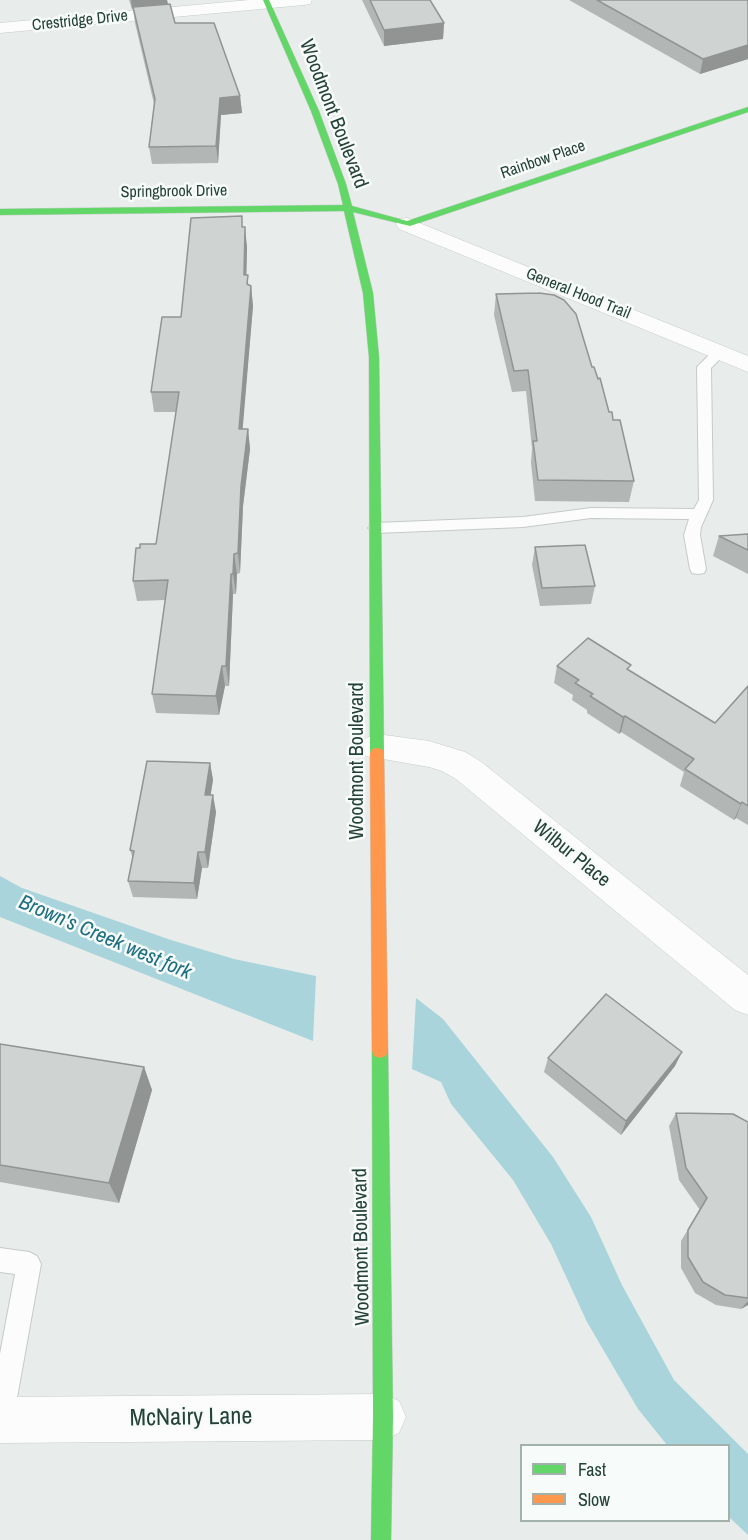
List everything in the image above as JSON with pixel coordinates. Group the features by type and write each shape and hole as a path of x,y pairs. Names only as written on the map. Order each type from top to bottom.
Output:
{"main road":[{"name":"Woodmont Boulevard","path":"266,2 328,144 348,208 368,293 374,357 383,1417 381,1540"},
{"name":"Rainbow Place","path":"407,224 748,109"},
{"name":"Springbrook Drive","path":"0,212 348,208"},
{"path":"348,208 407,224"}],"street":[{"name":"Crestridge Drive","path":"0,28 304,0"},
{"name":"General Hood Trail","path":"407,224 748,365"},
{"name":"Wilbur Place","path":"377,747 429,754 453,761 468,770 748,998"},
{"name":"McNairy Lane","path":"0,1420 383,1417"}],"lane":[{"path":"698,569 692,535 693,527 706,500 704,368 720,352"},
{"path":"376,528 523,522 591,513 701,514"},
{"path":"0,1260 29,1264 0,1420"}],"water":[{"name":"Brown's Creek west fork","path":"0,876 22,888 171,940 234,959 316,976 313,1041 0,917"},
{"path":"416,998 443,1019 553,1157 591,1217 622,1285 674,1380 748,1454 748,1535 730,1518 730,1444 666,1444 638,1409 587,1322 551,1244 513,1180 451,1104 441,1082 412,1069"}],"building":[{"path":"370,0 430,0 444,23 384,30"},
{"path":"597,0 748,0 748,45 703,59"},
{"path":"170,4 175,23 214,23 240,96 220,98 216,146 149,147 155,99 133,7"},
{"path":"242,216 242,227 245,227 244,275 248,275 247,284 251,286 239,429 248,429 241,486 238,553 234,554 233,574 231,574 226,666 222,666 216,696 152,694 168,580 133,581 136,548 140,548 140,544 156,544 179,392 151,392 162,317 181,317 191,218"},
{"path":"496,294 554,295 564,300 576,314 592,367 598,379 600,378 609,412 612,412 613,420 620,420 634,481 538,480 533,441 537,441 528,370 514,371"},
{"path":"748,534 748,550 719,536"},
{"path":"585,545 595,586 542,588 535,547"},
{"path":"588,638 631,665 627,669 715,723 748,686 748,806 742,802 741,804 685,769 694,759 590,696 593,694 575,683 579,680 557,666"},
{"path":"147,761 210,763 205,795 213,795 205,852 198,852 194,883 128,881 134,851 130,850"},
{"path":"606,994 682,1052 626,1121 548,1058"},
{"path":"0,1044 144,1067 109,1183 0,1165"},
{"path":"676,1113 733,1114 748,1122 748,1298 725,1295 703,1282 688,1257 688,1230 707,1198 686,1168"}],"traffic: fast":[{"path":"266,0 315,111 342,184 368,293 374,357 377,753"},
{"path":"0,212 348,208 407,224 748,109"},
{"path":"380,1051 383,1417 381,1540"}],"traffic: slow":[{"path":"377,753 380,1051"}]}
